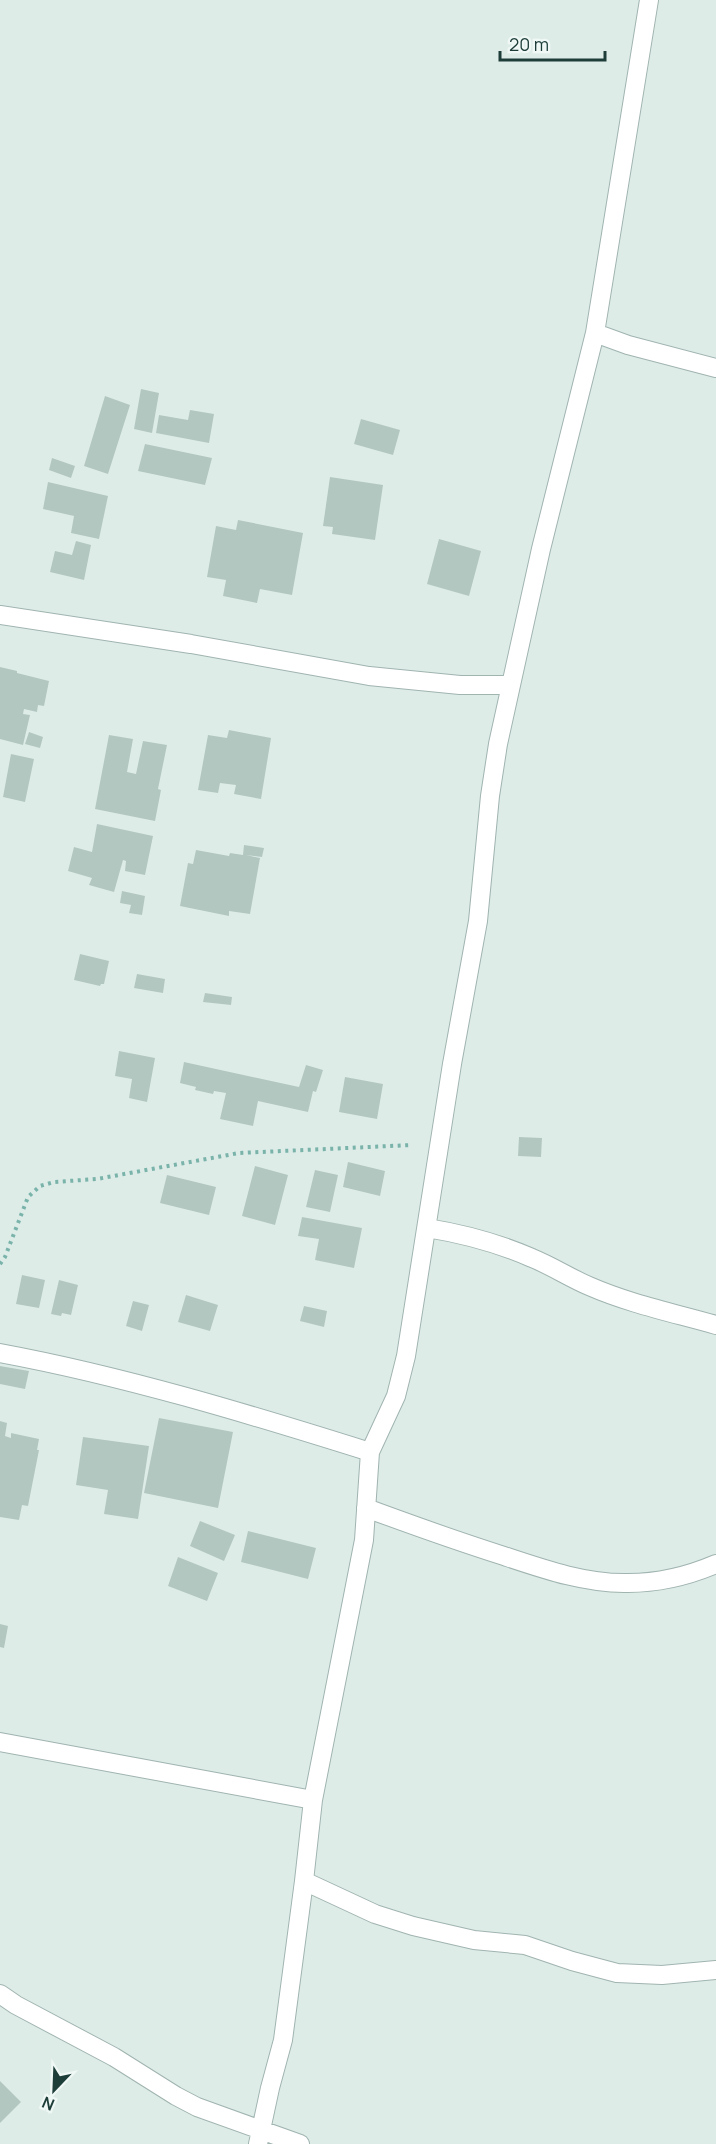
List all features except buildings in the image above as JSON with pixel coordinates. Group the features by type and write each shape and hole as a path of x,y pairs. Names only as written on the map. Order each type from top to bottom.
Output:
{"street":[{"path":"260,2136 283,2040 312,1800 363,1549 370,1452 396,1396 406,1356 478,921 490,796 498,744 595,333 649,0"},
{"path":"595,333 628,345 716,368"},
{"path":"0,615 191,644 369,676 460,685 510,686"},
{"path":"427,1228 460,1233 486,1241 534,1258 615,1296 716,1325"},
{"path":"0,1353 45,1361 193,1400 370,1452"},
{"path":"366,1508 440,1536 539,1568 593,1581 627,1584 657,1581 682,1576 716,1564"},
{"path":"0,1742 312,1800"},
{"path":"304,1881 375,1914 412,1926 474,1940 525,1945 617,1972 662,1975 716,1970"},
{"path":"0,1994 16,2006 114,2057 176,2096 260,2136 300,2144"}],"path":[{"path":"0,1264 5,1257 28,1197 40,1186 54,1182 97,1179 239,1153 440,1144"}]}
